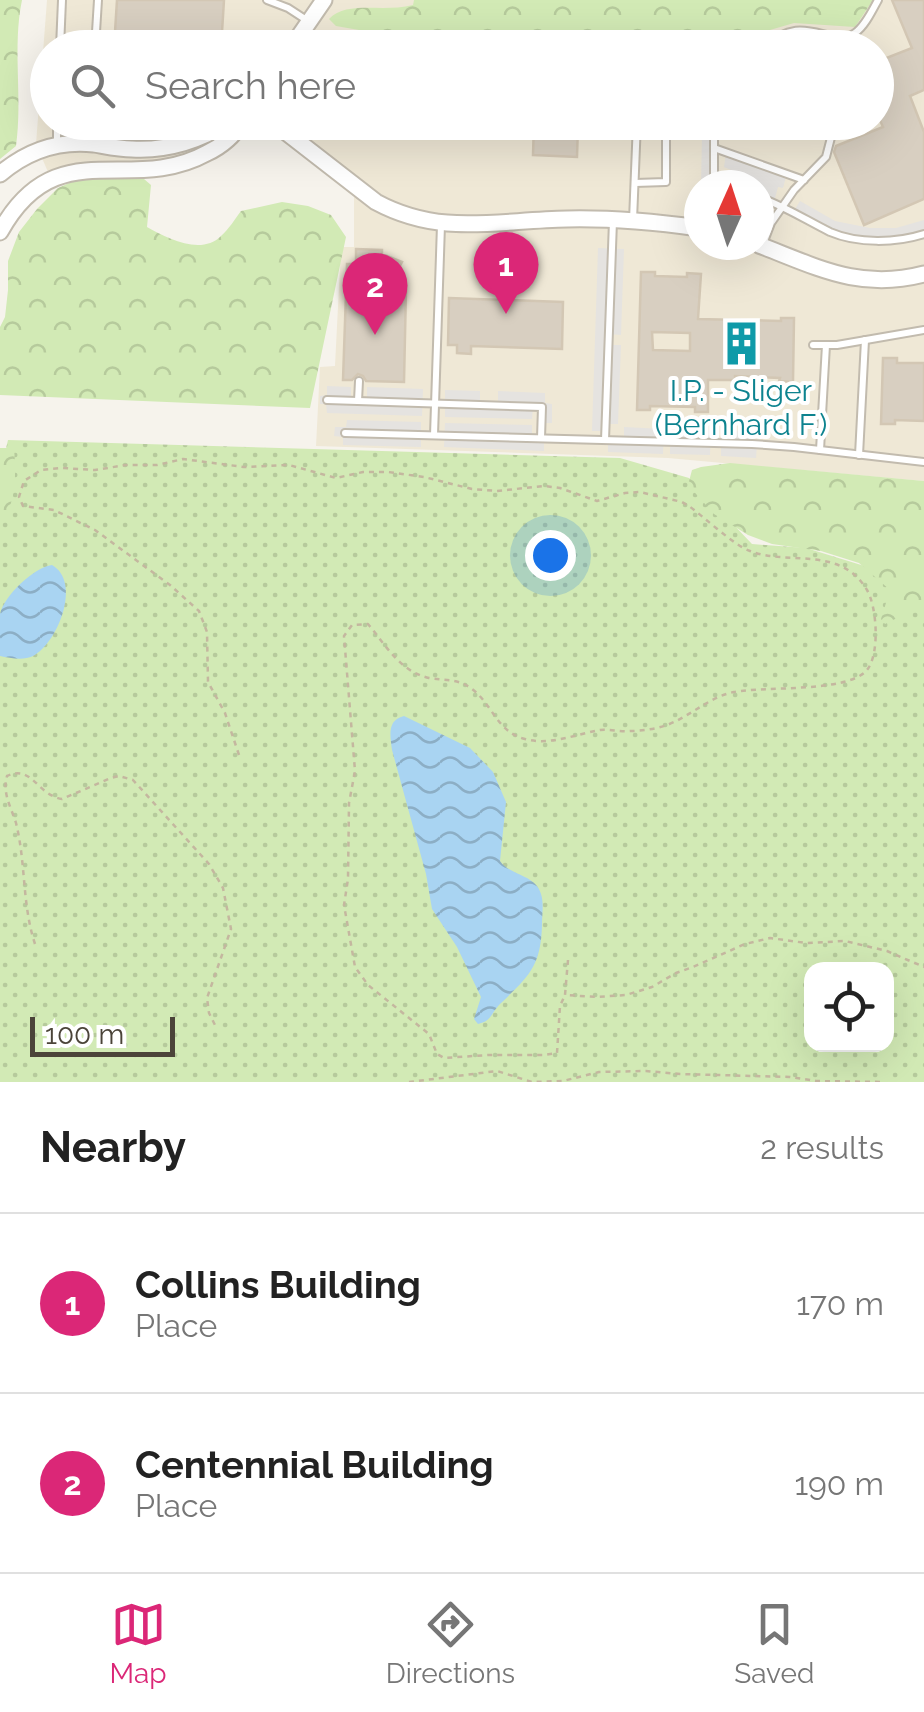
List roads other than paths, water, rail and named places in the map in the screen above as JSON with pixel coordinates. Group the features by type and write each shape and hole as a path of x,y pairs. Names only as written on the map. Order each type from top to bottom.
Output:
{"street":[{"path":"302,30 324,0"},
{"path":"0,174 29,154 56,145 79,143 131,150 166,148 193,140"},
{"path":"0,232 31,192 63,175 99,169 152,171 186,164 228,140"},
{"path":"296,140 376,202 404,216 441,224 571,218 684,226"},
{"path":"56,145 63,175"},
{"path":"774,250 845,277 889,280 924,274"}],"lane":[{"path":"61,30 62,0"},
{"path":"96,30 98,0"},
{"path":"267,0 308,21"},
{"path":"860,30 878,0"},
{"path":"56,140 56,145"},
{"path":"634,220 636,140"},
{"path":"635,183 666,182 666,140"},
{"path":"714,170 715,140"},
{"path":"774,219 826,157 830,140"},
{"path":"714,148 804,180"},
{"path":"774,202 844,236 886,241 924,234"},
{"path":"605,440 614,220"},
{"path":"434,435 441,224"},
{"path":"813,345 924,330"},
{"path":"859,454 865,340"},
{"path":"820,450 826,345"},
{"path":"358,401 359,382"},
{"path":"328,400 542,406 541,438"},
{"path":"345,433 752,444 924,462"}],"water":[{"path":"52,565 61,573 66,598 51,639 29,658 0,656 3,607 29,577"},
{"path":"404,716 470,748 493,772 506,802 500,861 538,887 542,898 536,961 483,1023 474,1019 481,997 457,947 432,909 392,750 392,725"}],"place":[{"name":"Collins Building","path":"506,314"},
{"name":"Centennial Building","path":"375,335"},
{"name":"I.P. - Sliger (Bernhard F.)","path":"741,344"}]}
